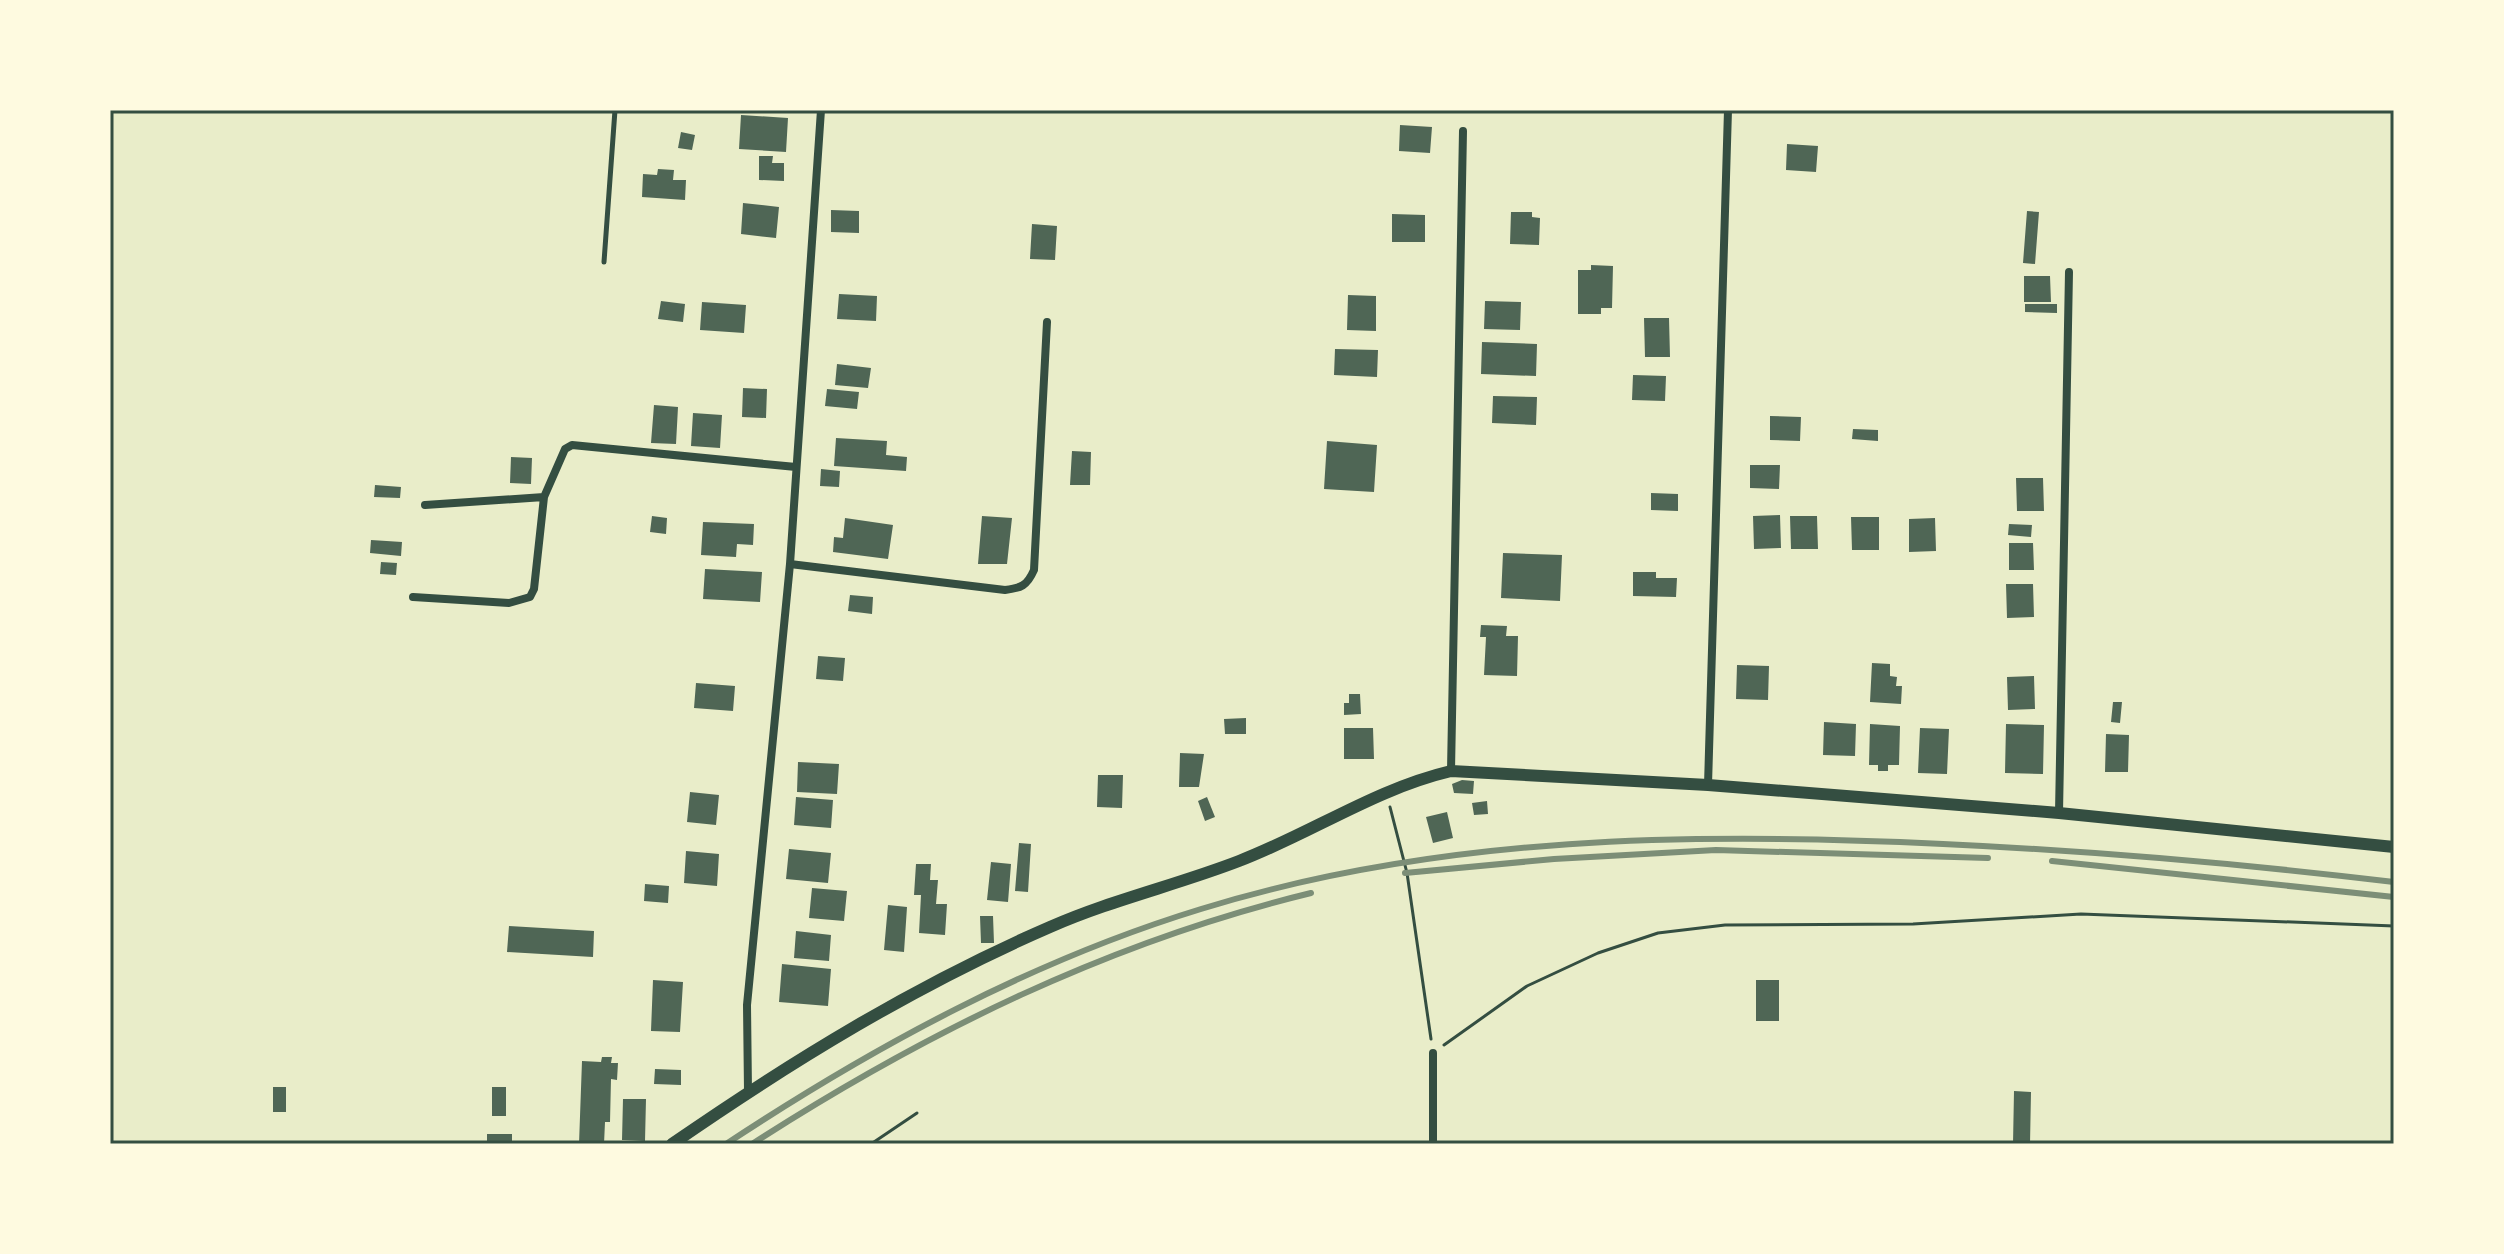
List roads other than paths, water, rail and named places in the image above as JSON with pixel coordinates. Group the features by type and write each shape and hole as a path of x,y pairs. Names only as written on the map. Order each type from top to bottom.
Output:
{"street":[{"path":"748,1091 747,1005 790,564 821,110"},
{"path":"1708,785 1728,110"},
{"path":"1451,771 1463,131"},
{"path":"2059,813 2069,272"},
{"path":"790,564 1005,590 1021,588 1029,581 1034,570 1047,322"},
{"path":"413,597 509,603 530,597 534,589 544,497 565,449 572,445 796,467"},
{"path":"425,505 544,497"},
{"path":"672,1144 748,1091 850,1027 991,953 1054,925 1240,861 1386,791 1413,780 1451,771 1708,785 2059,813 2394,847"},
{"path":"1433,1053 1433,1144"}],"lane":[{"path":"604,262 615,110"}],"railway":[{"path":"726,1144 896,1041 1076,954 1201,909 1292,884 1383,866 1569,844 1662,840 1849,840 2056,850 2394,882"},
{"path":"1405,873 1554,859 1716,850 1988,858"},
{"path":"2052,861 2394,897"},
{"path":"752,1144 884,1064 1021,995 1163,937 1311,893"}]}
